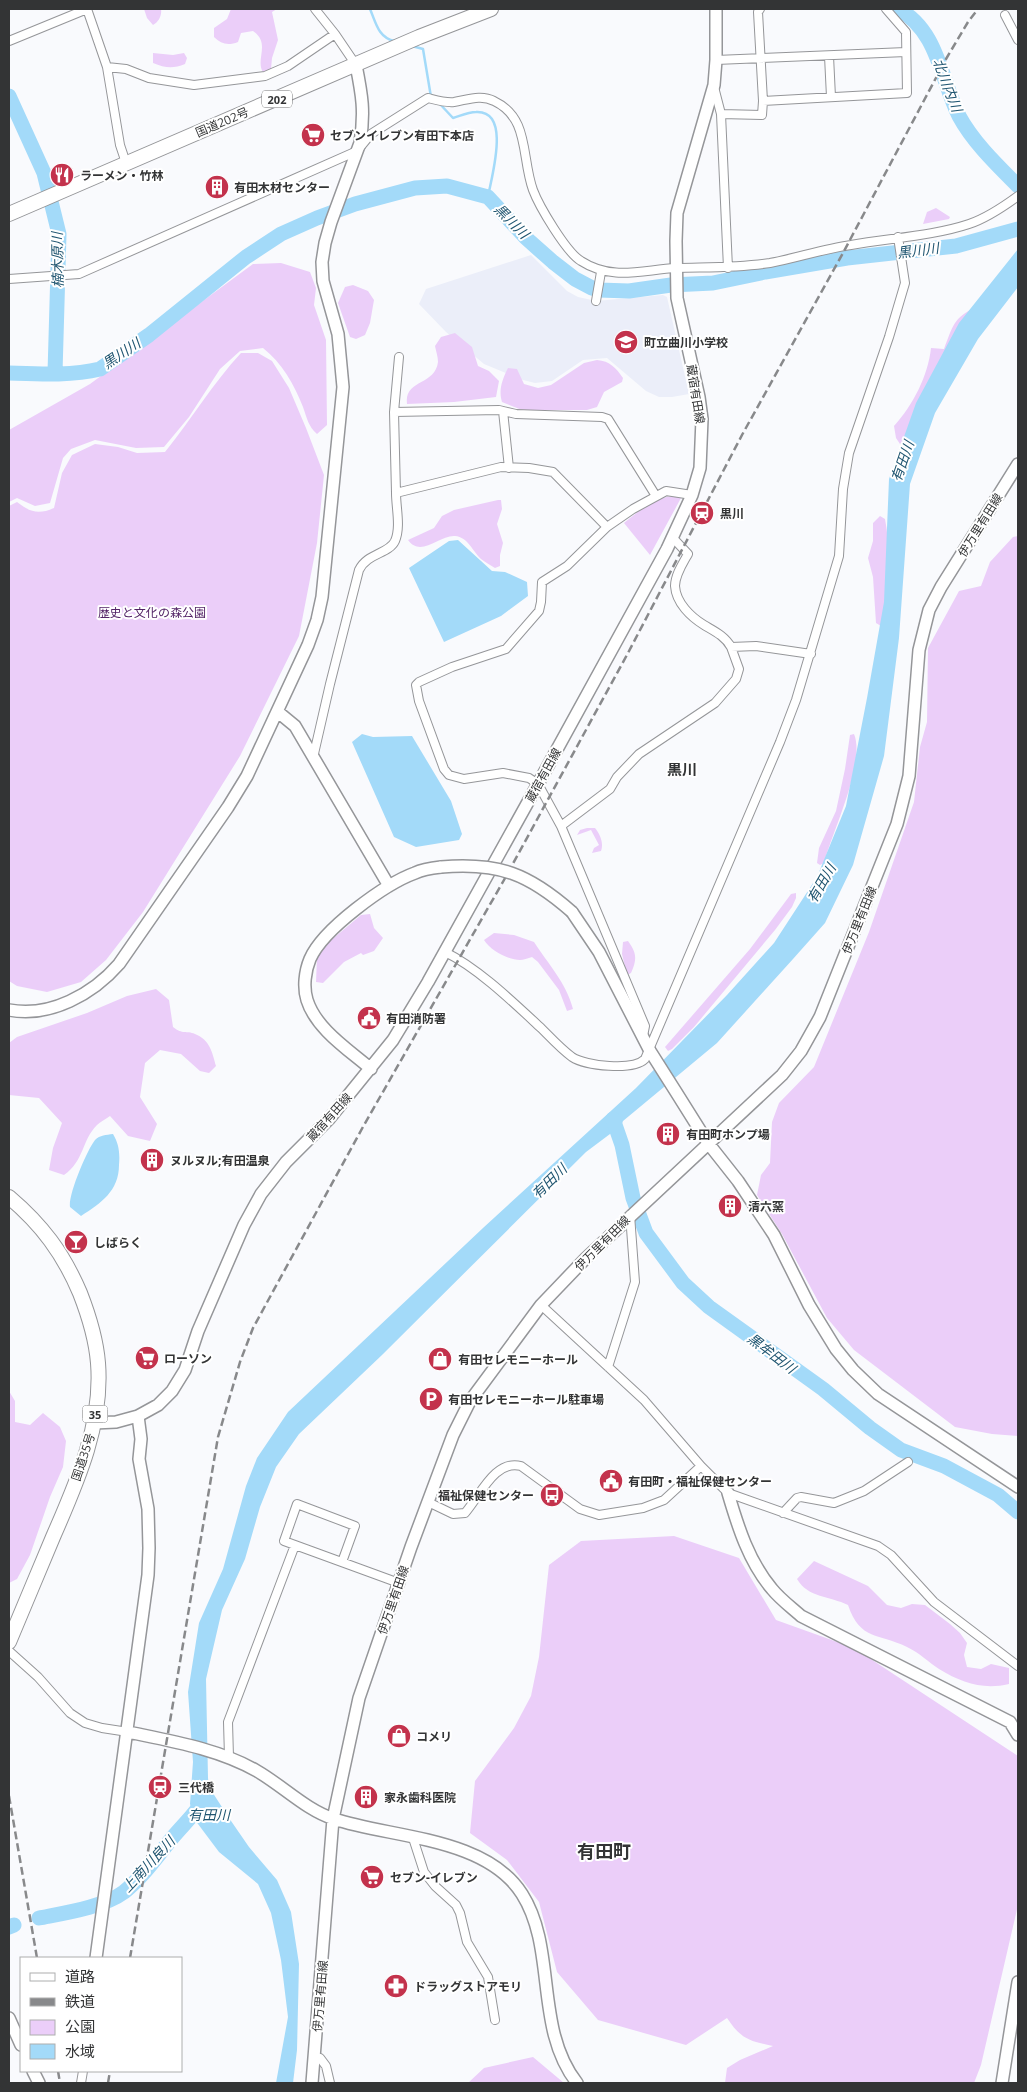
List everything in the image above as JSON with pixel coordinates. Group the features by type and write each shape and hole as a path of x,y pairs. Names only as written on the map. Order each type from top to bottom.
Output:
{"highway":[{"name":"国道202号","path":"9,214 419,37 491,9"},
{"name":"国道35号","path":"9,1197 24,1210 57,1247 70,1269 91,1320 98,1363 94,1422 88,1447 70,1497 9,1642"}],"street":[{"path":"9,41 87,9 107,67 120,144 126,163"},
{"path":"9,1010 36,1010 59,1005 93,989 106,979 130,948 228,807 247,776 278,712 317,620 325,573 343,387 342,360 338,334 324,281 322,262 324,243 356,151 364,113 356,65 315,9"},
{"name":"蔵宿有田線","path":"94,1422 116,1422 138,1416 158,1405 168,1395 185,1370 198,1331 241,1232 261,1194 286,1162 329,1119 393,1040 445,952 538,784 672,537 692,495 700,468 702,420 699,397 677,298 675,268 677,214 714,85 716,9"},
{"path":"721,114 762,115 763,101 758,12 760,9"},
{"path":"763,101 907,93 906,32 886,9"},
{"path":"1005,16 1018,40"},
{"path":"107,67 126,69 157,80 194,85 265,76 288,66 335,34"},
{"path":"716,60 761,60 906,52"},
{"path":"829,56 831,97"},
{"path":"714,85 721,114 728,268"},
{"path":"9,279 79,274 356,151 371,134 428,98 453,102 467,98 493,100 510,110 520,127 533,190 556,231 567,248 579,260 601,272 620,273 675,268 728,268 771,263 847,245 898,239 970,224 994,212 1018,196"},
{"path":"445,952 458,958 514,1003 573,1058 587,1062 620,1066 641,1063 650,1051 780,742 811,654 839,556 843,489 849,453 905,284 903,261 898,239"},
{"path":"596,301 601,272"},
{"path":"314,758 330,684 359,570 362,563 394,544 396,536 394,412 399,358"},
{"path":"394,412 503,411 516,414 602,416 608,419 656,496"},
{"path":"503,411 509,468"},
{"name":"伊万里有田線","path":"312,2083 333,1819 359,1698 453,1435 470,1402 542,1305 630,1215 782,1075 801,1051 820,1017 904,802 909,776 919,650 929,610 940,587 1018,464"},
{"path":"396,493 474,473 509,468 530,468 553,472 606,527"},
{"path":"643,1038 645,1026 561,826 538,784 529,778 504,773 464,779 449,775 444,769 419,701 416,685 452,667 506,649 539,611 542,582 567,566 606,527 632,509 666,491 692,495"},
{"path":"561,826 610,789 617,776 638,754 715,703 736,679 739,669 727,640 694,619 682,606 675,586 688,554 672,537"},
{"path":"731,647 756,646 811,654"},
{"path":"278,712 294,726 389,886"},
{"path":"371,1069 315,1018 306,1000 306,970 311,957 321,942 345,920 389,886 414,873 441,867 480,866 522,877 544,889 572,912 599,952 650,1051 708,1143 738,1181 774,1235 809,1305 836,1349 853,1370 878,1394 1018,1487"},
{"path":"608,1367 635,1282 630,1215"},
{"path":"542,1305 644,1400 701,1466 728,1493 878,1546 891,1555 934,1602 1018,1666"},
{"path":"96,1957 128,1732 145,1599 149,1548 148,1509 138,1459 141,1439 138,1416"},
{"path":"783,1513 797,1498 834,1503 864,1491 908,1462"},
{"path":"428,1502 453,1514 465,1513 483,1488 501,1468 512,1464 521,1466 580,1509 599,1515 618,1513 643,1508 664,1500 701,1466"},
{"path":"728,1493 737,1524 752,1559 772,1590 801,1616 1010,1722 1018,1735"},
{"path":"342,1562 355,1526 298,1504 284,1540 295,1545 399,1583"},
{"path":"224,1756 228,1722 295,1545"},
{"path":"9,1651 38,1676 70,1713 85,1723 224,1756 257,1771 311,1807 333,1819 470,1853 490,1862 508,1876 522,1894 532,1914 538,1939 549,2011 560,2056 577,2083"},
{"path":"414,1838 424,1872 435,1886 456,1905 460,1913 467,1942 488,1977 495,2020"},
{"path":"1002,2083 1018,1982"},
{"path":"9,2018 20,2040"},
{"path":"314,2057 320,2058 326,2066 330,2083"}],"shaded area":[{"path":"531,255 567,291 578,297 596,301 663,295 667,297 689,394 659,397 646,391 607,358 583,360 552,381 535,383 523,380 484,364 446,332 419,304 426,289"}],"green space":[{"path":"144,9 161,9 160,18 155,24 153,25 147,18"},
{"path":"231,9 277,9 272,12 278,40 272,58 271,69 263,72 261,67 261,41 253,31 241,33 238,42 231,44 222,43 214,37 214,28 227,19"},
{"path":"153,53 173,55 184,53 187,58 185,64 177,67 165,67 153,63"},
{"path":"936,208 950,217 949,219 923,224 927,212"},
{"path":"281,263 310,272 316,288 314,305 326,340 327,425 317,434 310,425 291,382 276,360 263,348 240,351 220,369 189,417 164,447 136,448 95,440 71,449 63,458 50,503 35,506 17,498 9,502 9,430 90,384 253,264"},
{"path":"353,285 368,291 374,300 370,323 365,335 356,339 350,337 338,303 345,287"},
{"path":"976,307 908,437 900,444 896,438 894,426 918,390 927,369 931,348 944,349 958,319"},
{"path":"455,333 472,347 478,366 489,371 499,381 496,397 454,402 407,404 407,396 410,390 436,370 438,362 435,346 441,337"},
{"name":"歴史と文化の森公園","path":"241,353 258,353 272,361 289,388 324,475 317,543 299,636 240,756 143,912 106,960 81,982 47,992 17,986 9,981 9,506 17,502 30,510 39,512 54,508 62,473 72,455 95,444 118,447 137,453 165,452"},
{"path":"597,360 612,366 623,378 622,382 604,392 597,407 587,410 522,410 502,402 501,389 508,368 517,369 524,384 538,388 551,385 584,363"},
{"path":"672,496 681,498 650,555 624,523 652,503"},
{"path":"501,500 502,509 497,524 503,543 500,566 495,568 483,560 460,537 449,537 419,547 413,545 408,540 434,528 442,516 454,510"},
{"path":"880,516 885,519 888,546 887,586 881,626 876,623 873,577 868,558 873,541 873,523"},
{"path":"1018,536 1018,1436 992,1434 955,1427 854,1350 827,1318 782,1234 757,1195 761,1175 770,1163 772,1122 779,1103 814,1067 869,932 914,802 920,747 927,722 928,648 959,591 981,586 990,562 1013,537"},
{"path":"854,734 856,762 852,779 824,863 820,865 817,863 819,848 836,811 850,735"},
{"path":"595,828 602,842 601,851 592,853 594,848 599,845 591,830 577,835 580,830"},
{"path":"796,893 792,907 775,930 694,1027 668,1051 665,1047 750,949 791,894"},
{"path":"370,914 374,928 383,938 374,951 363,955 361,953 344,962 323,983 316,982 317,958 323,947 361,915"},
{"path":"494,933 514,935 534,942 566,990 573,1009 567,1011 559,990 532,957 515,960 490,947 484,940"},
{"path":"628,941 633,949 635,960 631,973 627,975 622,954 623,942"},
{"path":"156,989 169,1000 173,1027 179,1031 195,1034 204,1040 210,1047 216,1066 209,1073 200,1071 181,1054 160,1050 145,1063 140,1097 157,1124 150,1141 128,1136 110,1116 98,1124 92,1131 71,1169 64,1175 49,1170 53,1148 62,1123 39,1098 9,1095 9,1043 17,1037 87,1013 127,996"},
{"path":"9,1391 15,1401 15,1422 30,1425 43,1413 60,1427 66,1441 63,1467 50,1497 30,1555 17,1579 9,1583"},
{"path":"674,1536 739,1558 776,1620 854,1648 1018,1756 1018,1905 981,2065 974,2083 725,2083 727,2068 740,2060 773,2046 741,2035 727,2018 686,2045 598,2020 557,1972 539,1902 507,1860 470,1833 475,1781 514,1728 531,1696 539,1657 549,1565 581,1541"},
{"path":"814,1561 868,1586 887,1605 901,1608 912,1604 925,1605 960,1633 967,1643 964,1655 967,1667 981,1669 991,1664 1009,1668 1009,1684 981,1686 956,1678 939,1669 912,1649 865,1630 858,1625 848,1605 807,1590 797,1579"},
{"path":"533,2057 564,2083 468,2083 484,2068"}],"water":[{"name":"有田川","path":"1018,249 1018,287 978,339 935,413 910,484 899,638 884,756 853,865 825,923 717,1043 623,1121 620,1129 614,1131 586,1152 382,1355 299,1434 276,1467 260,1507 245,1559 222,1610 206,1679 209,1787 249,1847 277,1880 291,1912 299,1964 297,2050 293,2083 276,2083 288,2017 281,1960 271,1913 258,1884 219,1852 195,1820 190,1804 193,1762 188,1692 199,1623 223,1569 246,1486 257,1458 288,1412 483,1228 636,1088 727,995 774,943 817,877 846,806 867,698 884,602 889,479 916,403 959,323"},
{"path":"458,540 492,571 505,572 527,582 528,596 501,616 444,642 409,568 449,541"},
{"path":"362,734 373,737 412,736 451,801 462,834 459,840 416,847 394,837 352,742"},
{"path":"113,1134 117,1141 119,1153 116,1182 102,1201 81,1216 70,1207 72,1193 79,1173 87,1153 95,1140 101,1136"}],"waterway":[{"path":"370,9 381,33 394,41"},
{"name":"北川内川","path":"898,9 911,18 930,43 959,116 971,135 1018,186"},
{"path":"412,46 423,49 431,97"},
{"name":"楠木原川","path":"9,96 44,173 59,234 55,373"},
{"path":"439,103 453,118 476,112 487,114 493,122 497,147 488,197"},
{"name":"黒川川","path":"9,373 66,374 100,369 149,335 246,257 281,234 355,204 415,188 447,186 488,197 526,238 553,262 575,279 599,290 629,291 671,285 713,283 847,258 956,246 1018,229"},
{"name":"黒牟田川","path":"613,1119 622,1145 633,1198 646,1233 683,1283 709,1307 823,1389 870,1428 901,1450 944,1466 998,1495 1018,1512"},
{"name":"上南川良川","path":"39,1918 95,1906 124,1892 144,1873 194,1814 205,1798"},
{"name":"上南川良川","path":"9,1927 14,1925"}],"railway":[{"path":"130,1957 218,1437 240,1362 253,1328 364,1125 504,880 628,653 742,435 843,253 946,59 978,9"},
{"path":"9,1796 37,1957"},
{"path":"58,2072 60,2083"},
{"path":"108,2083 110,2072"}],"place":[{"name":"セブンイレブン有田下本店","path":"313,135"},
{"name":"ラーメン・竹林","path":"62,175"},
{"name":"有田木材センター","path":"217,187"},
{"name":"町立曲川小学校","path":"626,342"},
{"name":"黒川","path":"702,513"},
{"name":"有田消防署","path":"369,1018"},
{"name":"有田町ホンプ場","path":"668,1134"},
{"name":"ヌルヌル;有田温泉","path":"152,1160"},
{"name":"清六窯","path":"730,1206"},
{"name":"しばらく","path":"76,1242"},
{"name":"ローソン","path":"147,1358"},
{"name":"有田セレモニーホール","path":"440,1359"},
{"name":"有田セレモニーホール駐車場","path":"431,1399"},
{"name":"有田町・福祉保健センター","path":"611,1481"},
{"name":"福祉保健センター","path":"552,1495"},
{"name":"コメリ","path":"399,1736"},
{"name":"三代橋","path":"160,1787"},
{"name":"家永歯科医院","path":"366,1797"},
{"name":"セブン-イレブン","path":"372,1877"},
{"name":"ドラッグストアモリ","path":"396,1986"}],"district":[{"name":"黒川","path":"682,769"},
{"name":"有田町","path":"604,1851"}]}
